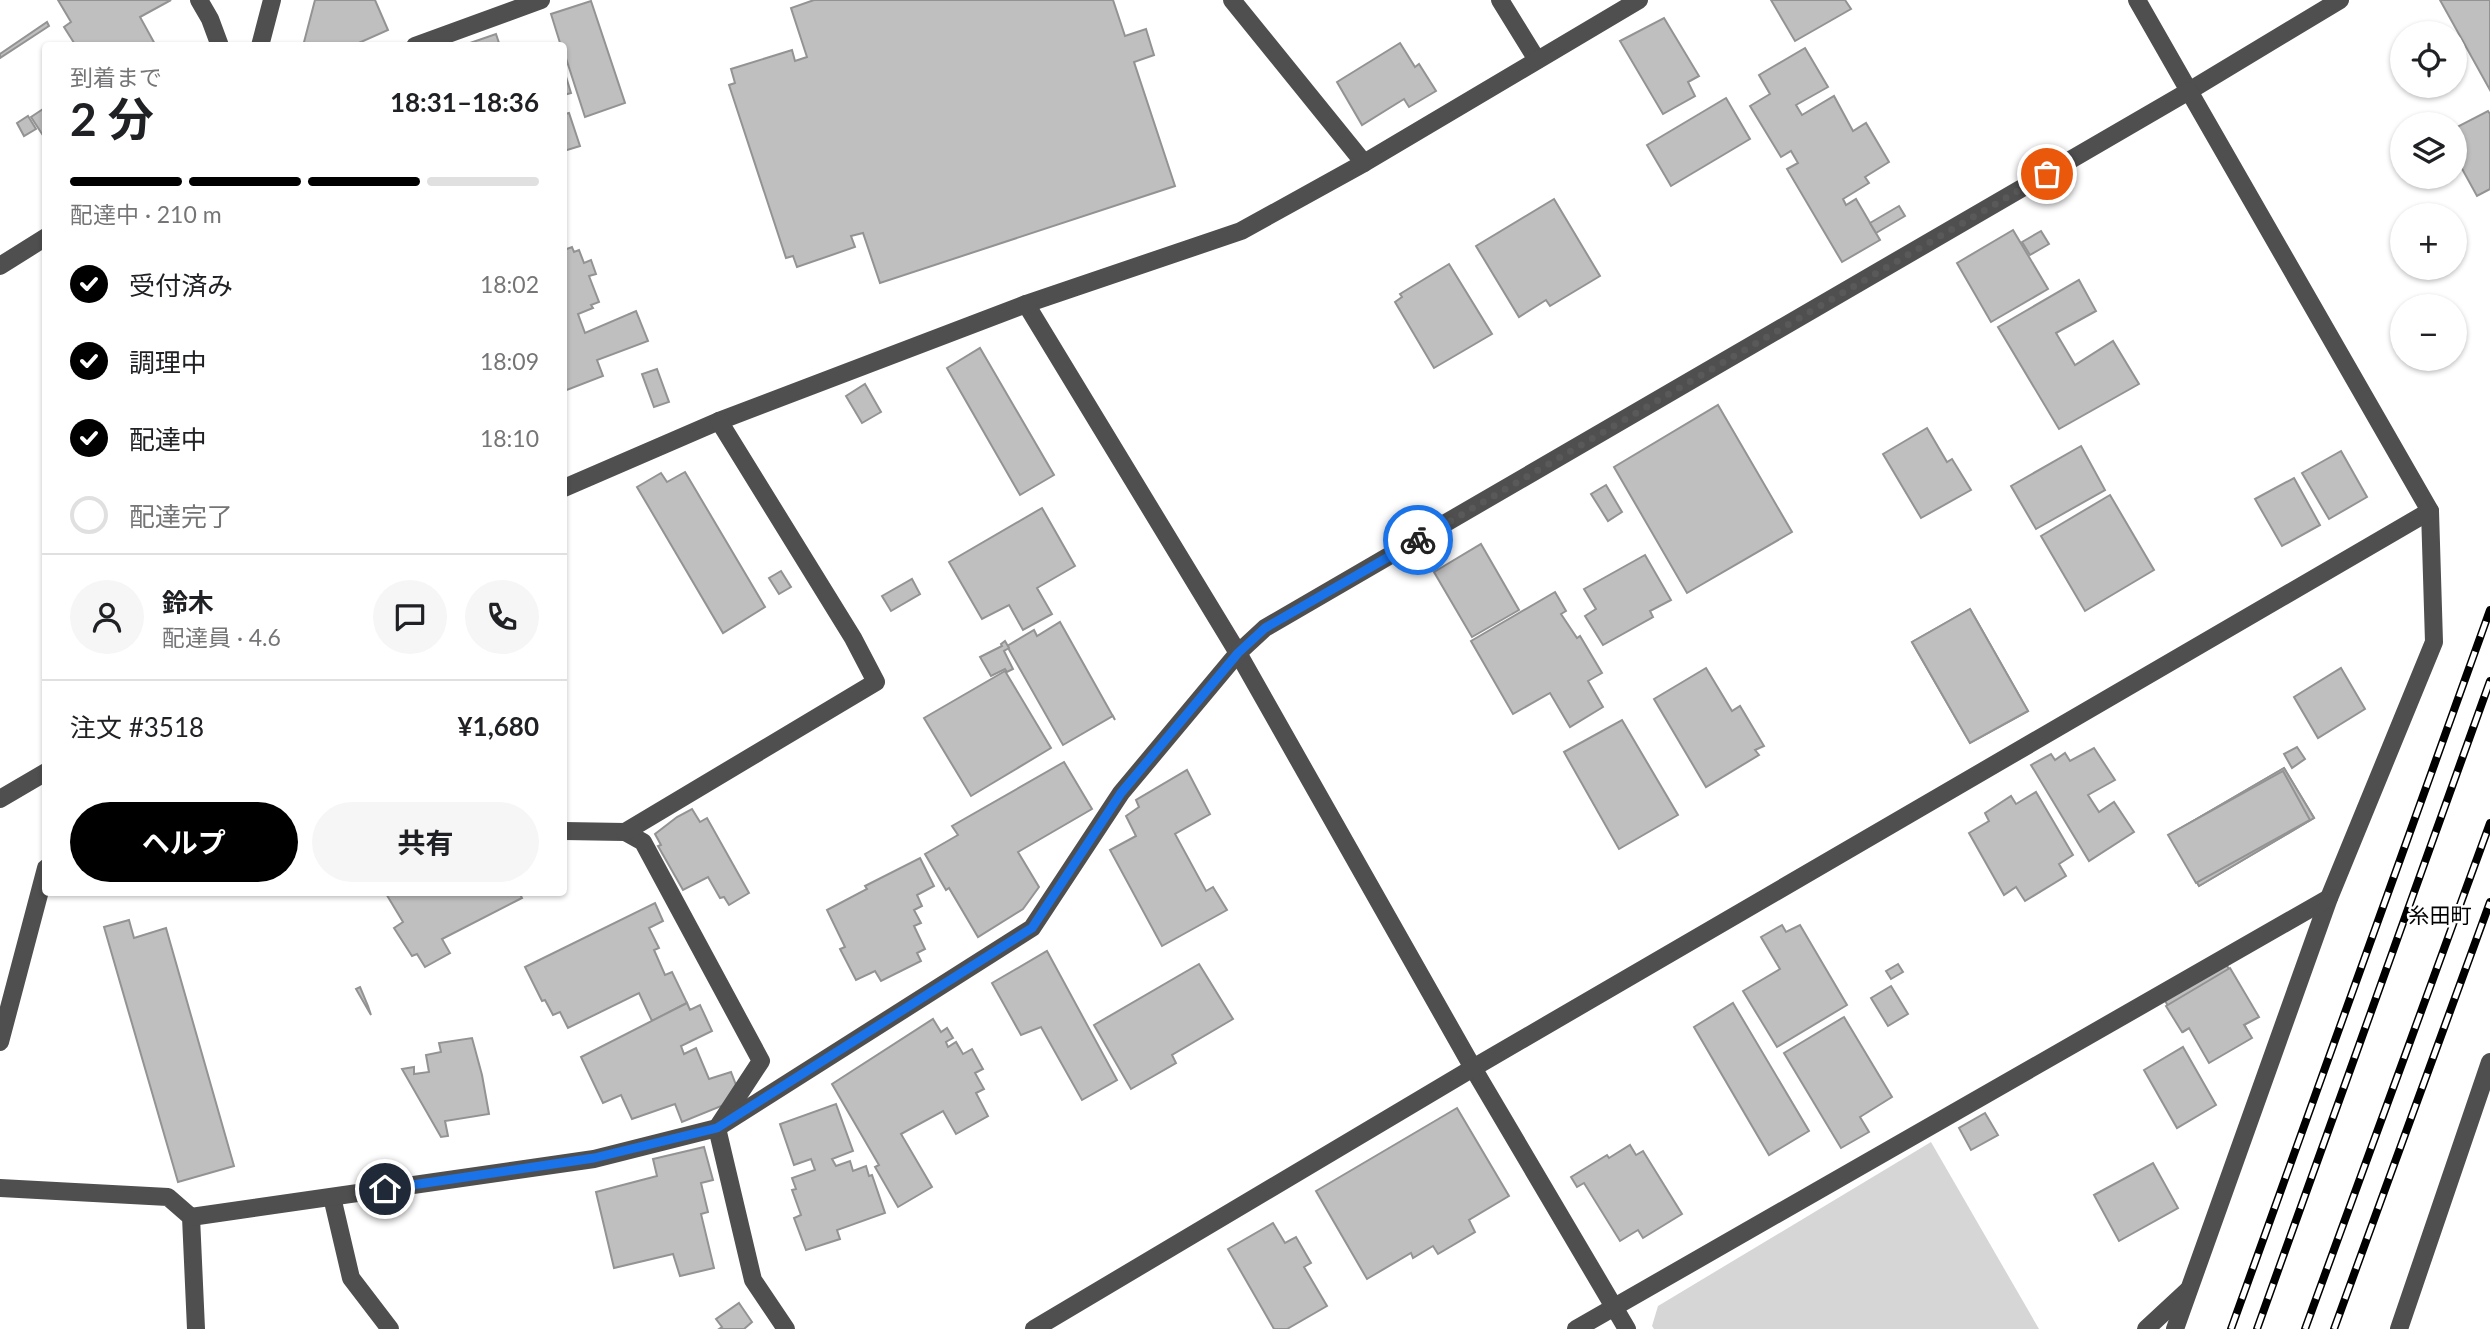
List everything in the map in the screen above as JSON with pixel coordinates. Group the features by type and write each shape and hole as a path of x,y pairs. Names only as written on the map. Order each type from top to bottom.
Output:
{"street":[{"path":"199,0 219,42"},
{"path":"261,42 272,0"},
{"path":"426,42 541,0"},
{"path":"1233,0 1364,163"},
{"path":"1500,0 1537,60"},
{"path":"567,487 719,421 1026,304 1241,231 1364,163 1639,0"},
{"path":"2137,0 2430,511 2434,642 2329,898 2175,1329"},
{"path":"191,1217 594,1158 717,1128 1032,928 1121,793 1238,653 1265,628 2189,91 2340,0"},
{"path":"0,266 42,240"},
{"path":"1026,304 1238,653 1473,1068 1627,1329"},
{"path":"625,832 876,682 853,638 719,421"},
{"path":"1034,1329 1473,1068 2430,511"},
{"path":"0,799 42,774"},
{"path":"567,831 625,832 643,842 761,1061 717,1128 752,1280 786,1329"},
{"path":"0,1042 42,883"},
{"path":"1576,1329 2329,898"},
{"path":"2399,1329 2485,1089 2490,1062"},
{"path":"0,1188 168,1197 191,1217 196,1329"},
{"path":"332,1196 351,1278 390,1329"},
{"path":"2146,1329 2188,1290"}],"shaded area":[{"path":"1931,1142 2039,1329 1654,1329 1652,1326 1658,1306"}],"building":[{"path":"58,0 171,0 140,17 154,42 73,42 64,27 71,22"},
{"path":"315,0 375,0 388,30 361,42 304,42"},
{"path":"814,0 1113,0 1125,36 1146,29 1154,55 1134,62 1175,186 880,283 863,233 851,236 855,247 797,267 793,256 786,258 729,85 735,83 731,69 792,50 795,61 807,57 791,8"},
{"path":"1771,0 1845,0 1851,9 1795,41"},
{"path":"2440,0 2490,0 2490,90 2467,49 2467,21 2452,21"},
{"path":"591,1 625,103 585,117 567,61 567,42 560,42 551,14"},
{"path":"1664,18 1699,76 1688,82 1695,96 1663,114 1620,41"},
{"path":"47,22 49,26 0,58 0,54"},
{"path":"496,34 499,42 473,42"},
{"path":"1400,43 1415,67 1419,64 1436,91 1409,107 1404,99 1362,125 1337,82"},
{"path":"1805,48 1828,87 1796,105 1802,115 1834,96 1853,131 1866,123 1889,162 1865,177 1869,183 1843,199 1846,205 1856,199 1880,240 1842,262 1787,169 1798,163 1791,151 1781,157 1750,106 1770,94 1759,75"},
{"path":"1726,98 1750,139 1671,186 1647,145"},
{"path":"42,110 42,134 31,117"},
{"path":"2488,111 2490,114 2490,189 2477,196 2467,178 2467,122"},
{"path":"569,113 580,146 567,150 567,114"},
{"path":"28,116 36,129 24,136 17,123"},
{"path":"1554,199 1600,276 1550,306 1546,300 1519,317 1476,246"},
{"path":"1899,206 1905,216 1876,233 1870,223"},
{"path":"2013,230 2048,289 1991,322 1957,263"},
{"path":"2041,231 2049,244 2030,255 2022,242"},
{"path":"572,247 574,252 579,250 584,263 591,260 596,274 589,276 599,302 591,305 593,308 578,314 585,333 636,311 648,341 597,360 603,376 567,390 567,249"},
{"path":"1449,264 1492,334 1434,368 1395,302 1402,297 1400,294"},
{"path":"2079,280 2096,311 2056,333 2075,365 2113,341 2139,384 2059,429 1998,327"},
{"path":"980,348 1054,475 1020,495 947,368"},
{"path":"657,369 669,402 654,407 642,374"},
{"path":"865,384 881,412 862,423 846,396"},
{"path":"1718,405 1792,532 1687,593 1614,467"},
{"path":"1927,428 1947,462 1952,459 1971,490 1921,518 1883,454"},
{"path":"2081,446 2105,490 2036,529 2011,486"},
{"path":"2341,451 2367,497 2329,519 2302,473"},
{"path":"685,472 765,607 723,633 637,487 661,473 667,482"},
{"path":"2294,478 2320,525 2282,546 2255,499"},
{"path":"1606,485 1622,512 1608,521 1591,494"},
{"path":"2110,495 2154,570 2085,611 2041,536"},
{"path":"1042,508 1075,566 1037,588 1052,614 1023,630 1009,605 982,619 949,562"},
{"path":"1481,544 1519,610 1472,637 1434,572"},
{"path":"1645,555 1671,600 1650,611 1653,617 1603,645 1585,616 1596,609 1584,589"},
{"path":"781,571 791,587 779,594 769,578"},
{"path":"912,579 920,594 891,611 882,596"},
{"path":"1555,592 1566,611 1561,614 1577,638 1580,636 1602,673 1588,681 1603,707 1570,727 1550,693 1513,714 1471,641"},
{"path":"1970,609 2028,711 1970,743 1912,642"},
{"path":"1970,609 2028,711 1970,743 1912,642"},
{"path":"1060,622 1113,716 1063,745 1007,646 1034,630 1037,636"},
{"path":"1005,641 1009,648 1004,651 1013,669 1007,672 1005,669 991,676 980,657 1002,646"},
{"path":"1706,668 1732,711 1740,706 1764,746 1755,750 1759,755 1706,787 1654,699"},
{"path":"2341,668 2365,709 2318,738 2294,697"},
{"path":"1005,671 1051,748 971,796 924,718"},
{"path":"1622,720 1678,815 1619,849 1564,752"},
{"path":"2297,747 2305,759 2292,768 2284,754"},
{"path":"2094,748 2115,780 2088,795 2099,812 2114,802 2134,832 2089,861 2031,765 2051,754 2055,760 2065,753 2070,761"},
{"path":"1064,762 1092,809 1018,852 1039,887 1023,909 978,937 925,854 958,835 952,826"},
{"path":"2284,768 2314,818 2199,886 2169,835"},
{"path":"2284,768 2314,818 2199,886 2169,835"},
{"path":"1187,770 1210,814 1175,834 1206,891 1213,887 1227,910 1162,946 1110,850 1136,836 1126,816 1139,807 1136,800"},
{"path":"2283,771 2310,820 2196,883 2168,835"},
{"path":"2036,792 2073,855 2059,864 2066,876 2025,901 2016,887 2004,895 1969,833 1989,821 1985,813 2011,796 2016,804"},
{"path":"692,809 700,822 707,818 749,893 729,905 724,897 720,898 708,877 683,890 658,846 661,845 655,834"},
{"path":"920,858 934,886 917,895 922,906 914,910 921,923 914,926 925,949 917,953 921,961 881,981 875,971 856,980 840,949 845,947 827,910 867,889 865,886"},
{"path":"387,896 522,898 442,939 450,953 425,967 417,954 412,956 394,928 403,922"},
{"path":"655,903 663,921 649,928 659,948 654,950 665,975 672,972 687,1003 652,1021 639,993 568,1028 560,1012 553,1015 545,1000 542,1001 525,967"},
{"path":"129,920 134,938 166,928 234,1166 178,1182 104,927"},
{"path":"1782,925 1786,932 1800,925 1847,1005 1777,1047 1743,991 1780,969 1761,937"},
{"path":"1047,951 1117,1080 1082,1100 1041,1027 1021,1035 992,983"},
{"path":"1199,964 1233,1019 1172,1055 1176,1063 1131,1089 1094,1025"},
{"path":"1898,964 1903,972 1891,979 1886,971"},
{"path":"2226,964 2256,1017 2244,1024 2251,1037 2210,1060 2191,1027 2183,1032 2164,999"},
{"path":"2230,968 2259,1017 2244,1025 2252,1038 2209,1063 2189,1028 2182,1032 2166,1006"},
{"path":"1891,986 1908,1014 1888,1026 1871,998"},
{"path":"360,987 368,1006 371,1015 356,989"},
{"path":"687,1003 690,1010 700,1005 712,1031 681,1046 684,1054 696,1048 709,1079 731,1072 741,1098 682,1122 675,1104 632,1119 621,1095 603,1103 581,1057"},
{"path":"1733,1003 1809,1131 1769,1155 1694,1027"},
{"path":"1844,1017 1892,1097 1860,1117 1869,1132 1841,1148 1784,1053"},
{"path":"933,1019 941,1032 947,1028 953,1038 946,1042 948,1047 956,1042 963,1054 972,1049 983,1069 975,1073 984,1089 976,1093 988,1116 956,1134 943,1111 901,1134 932,1187 898,1207 875,1167 879,1165 832,1084"},
{"path":"472,1038 489,1114 445,1121 448,1136 441,1137 402,1069 414,1067 414,1074 429,1072 426,1055 441,1052 439,1043"},
{"path":"2183,1047 2216,1105 2177,1128 2144,1070"},
{"path":"836,1104 853,1151 832,1159 836,1166 850,1161 853,1171 866,1166 869,1176 872,1175 885,1213 837,1230 840,1239 806,1250 794,1218 801,1215 792,1190 796,1189 792,1178 815,1170 811,1159 794,1165 780,1124"},
{"path":"1457,1108 1509,1196 1469,1220 1475,1232 1438,1254 1433,1246 1413,1258 1411,1253 1367,1279 1316,1191"},
{"path":"1985,1113 1998,1135 1971,1150 1959,1128"},
{"path":"1630,1145 1636,1155 1643,1151 1682,1214 1643,1238 1638,1230 1620,1241 1584,1183 1577,1187 1571,1177 1607,1155 1609,1158"},
{"path":"704,1147 713,1180 701,1183 708,1212 701,1214 714,1268 680,1276 673,1254 614,1268 596,1192 657,1176 653,1159"},
{"path":"2153,1163 2178,1208 2119,1241 2094,1195"},
{"path":"1273,1223 1285,1243 1296,1237 1311,1263 1304,1267 1327,1306 1287,1329 1274,1329 1228,1249"},
{"path":"739,1303 752,1322 744,1329 719,1329 722,1327 716,1319"}],"railway":[{"path":"2231,1329 2490,610"},
{"path":"2257,1329 2490,681"},
{"path":"2305,1329 2490,823"},
{"path":"2334,1329 2490,902"}],"way so far":[{"path":"1418,540 2047,174"}],"district":[{"name":"糸田町","path":"2440,914"}],"route":[{"path":"385,1189 594,1158 717,1128 1032,928 1121,793 1238,653 1265,628 1418,540"}]}
